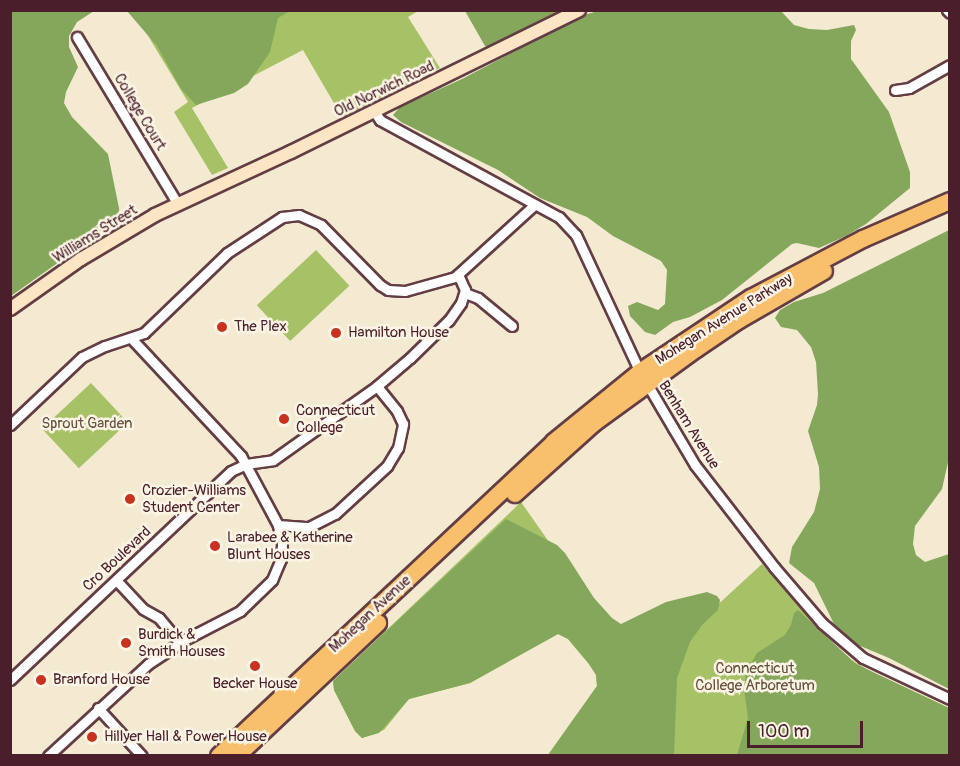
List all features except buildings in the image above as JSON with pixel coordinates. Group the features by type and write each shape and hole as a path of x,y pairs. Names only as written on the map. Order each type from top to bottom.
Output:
{"highway":[{"name":"Mohegan Avenue Parkway","path":"525,477 594,423 643,378 751,298 863,239 950,201"},
{"name":"Mohegan Avenue Parkway","path":"643,378 816,276 950,212"},
{"name":"Mohegan Avenue","path":"219,756 525,477"},
{"name":"Mohegan Avenue","path":"237,756 525,477"}],"street":[{"name":"Old Norwich Road","path":"201,191 291,152 579,10"},
{"name":"College Court","path":"77,37 177,203"},
{"path":"895,90 909,88 950,65"},
{"name":"Benham Avenue","path":"374,111 380,120 559,217 576,235 643,378 695,465 774,567 822,623 862,658 950,699"},
{"name":"Williams Street","path":"10,309 110,240 201,191"},
{"path":"10,424 82,357 105,346 146,332 227,253 268,224 295,214 307,218 328,230 373,279 388,290 417,288 458,274 534,205"},
{"path":"246,464 273,460 377,386 439,331 456,311 465,293 458,274"},
{"path":"465,293 478,298 512,326"},
{"path":"48,756 136,674 180,643 234,615 272,580 281,559 282,543 278,525 236,449 130,338"},
{"path":"278,525 310,526 334,514 387,466 398,448 403,424 397,411 377,386"},
{"name":"Cro Boulevard","path":"10,680 231,471 246,464"},
{"path":"117,581 143,609 159,618 180,643"},
{"path":"98,708 142,756"}],"green space":[{"path":"11,10 94,11 77,22 69,36 69,47 78,67 66,92 64,103 72,117 108,154 121,218 11,296"},
{"path":"127,11 290,11 278,18 270,52 248,84 234,93 196,105 181,89 157,46"},
{"path":"133,11 418,11 408,17 440,68 342,117 303,50 192,108 228,168 212,175 174,112 188,102"},
{"path":"465,11 558,11 490,47 485,46"},
{"path":"598,11 781,11 794,25 809,29 827,30 854,25 856,30 851,41 851,59 889,112 910,172 910,188 866,224 846,236 819,248 792,244 722,300 690,317 673,322 655,335 645,332 630,316 628,306 637,302 658,310 665,304 667,270 661,261 613,236 587,217 540,198 498,170 401,122 393,115 400,107 462,79 584,15"},
{"name":"Connecticut College Arboretum","path":"949,230 949,458 942,489 915,526 913,544 916,555 925,562 949,554 949,689 858,645 834,624 814,583 789,563 792,547 814,512 820,489 819,467 808,431 817,405 818,394 816,362 811,347 797,330 781,327 775,318 780,310 794,302 823,293"},
{"path":"316,250 349,286 290,341 257,305"},
{"name":"Sprout Garden","path":"91,383 128,422 79,468 42,429"},
{"name":"Connecticut College Arboretum","path":"521,502 638,669 713,609 762,564 843,655 880,677 949,708 949,755 548,755 597,686 596,675 589,664 568,639 558,634 470,683 409,699 384,730 362,738 355,731 334,690 333,681"},
{"path":"506,519 557,545 565,553 594,598 612,618 621,624 666,602 707,592 717,596 720,600 718,610 702,625 690,642 677,678 674,755 548,755 597,686 596,675 589,664 568,639 558,634 470,683 409,699 379,733 362,738 355,731 334,690 333,681"},
{"path":"798,610 856,664 949,708 949,755 737,755 748,718 744,689 746,672 757,653 785,635 794,613"}],"place":[{"name":"The Plex","path":"222,327"},
{"name":"Hamilton House","path":"336,333"},
{"name":"Connecticut College","path":"284,419"},
{"name":"Crozier-Williams Student Center","path":"130,499"},
{"name":"Larabee & Katherine Blunt Houses","path":"215,546"},
{"name":"Burdick & Smith Houses","path":"126,643"},
{"name":"Becker House","path":"255,666"},
{"name":"Branford House","path":"41,680"},
{"name":"Hillyer Hall & Power House","path":"92,737"}]}
